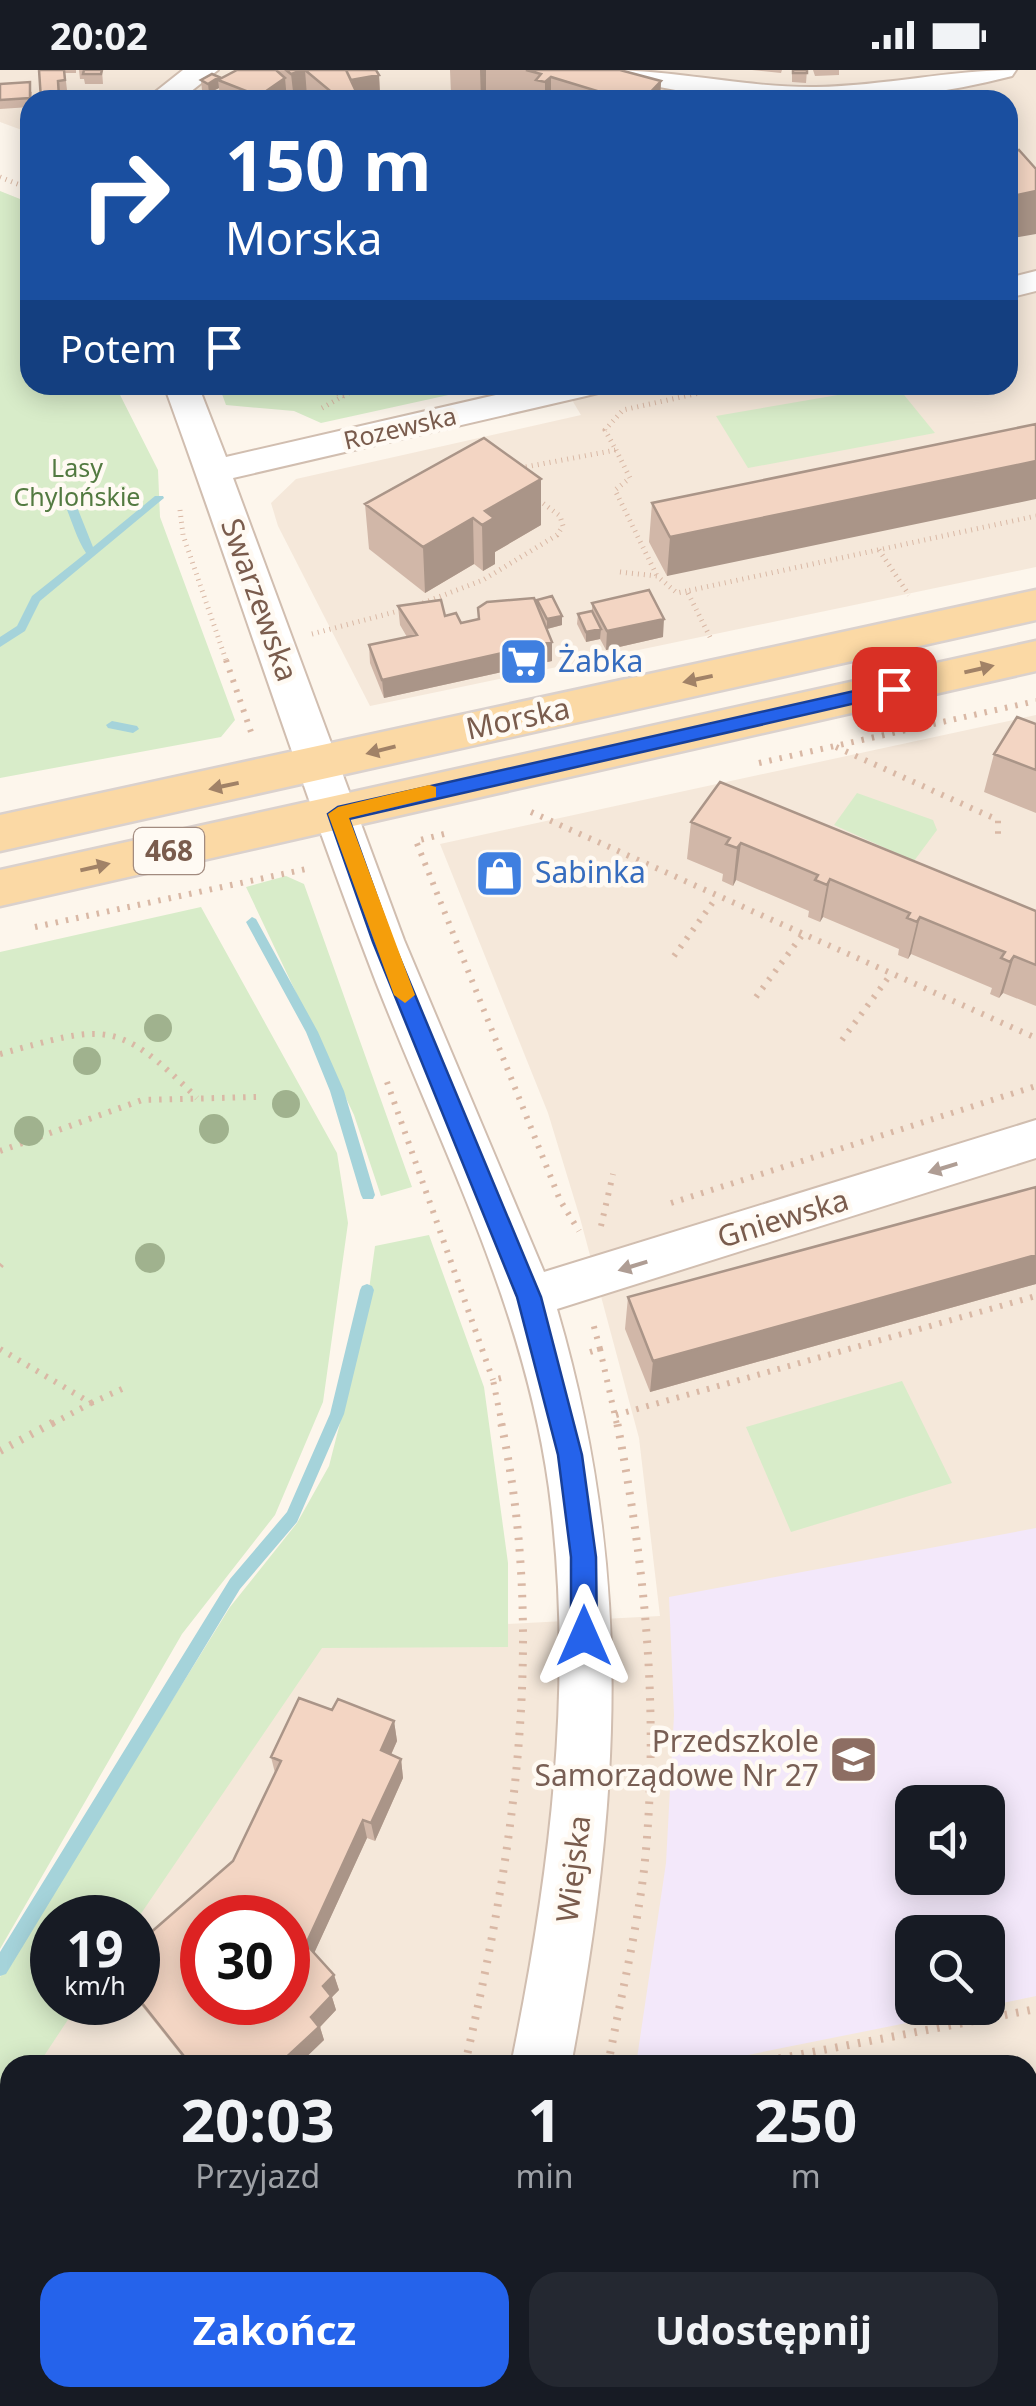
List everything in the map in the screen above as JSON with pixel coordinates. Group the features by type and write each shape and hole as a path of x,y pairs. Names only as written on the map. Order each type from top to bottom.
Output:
{"main road":[{"name":"Morska","path":"0,834 1036,605"},
{"name":"Morska","path":"10,909 338,814 1036,656"}],"street":[{"path":"174,90 203,70"},
{"path":"622,70 710,90"},
{"path":"906,90 1001,70"},
{"name":"Swarzewska","path":"185,395 338,814"},
{"name":"Rozewska","path":"213,471 543,395"},
{"name":"Wiejska","path":"338,814 383,942 529,1297 570,1455 584,1557 588,1760 561,1974 543,2055"},
{"name":"Gniewska","path":"529,1297 1036,1139"}],"path":[{"path":"690,395 623,410 604,430 630,478 615,490 657,576 676,593 1036,516"},
{"path":"509,470 616,450"},
{"path":"327,631 443,596 482,580 556,536 563,526 560,516 528,494"},
{"path":"879,550 898,577"},
{"path":"620,572 657,576"},
{"path":"686,592 716,647"},
{"path":"835,747 998,820 998,836"},
{"path":"530,812 1036,1038"},
{"path":"416,842 560,1200 579,1231"},
{"path":"10,909 311,867 318,886"},
{"path":"674,956 716,898"},
{"path":"756,997 803,934"},
{"path":"842,1040 892,974"},
{"path":"0,1054 74,1033 107,1033 134,1041 198,1098"},
{"path":"384,1072 493,1380 520,1536 517,1759 499,1920 468,2055"},
{"path":"0,1151 142,1100 256,1097"},
{"path":"601,1226 613,1174"},
{"path":"616,1415 1036,1296"},
{"path":"0,1349 91,1403"},
{"path":"493,1380 549,1365"},
{"path":"0,1451 122,1389"},
{"path":"797,2055 1036,2009"}],"shaded area":[{"path":"0,70 1036,70 1036,567 370,706 278,526 271,503 296,479 581,415 569,395 1018,395 1018,90 20,90 20,129 0,122"},
{"path":"1036,715 1036,2055 42,2055 62,2025 160,2025 160,1895 152,1895 313,1634 660,1616 639,1438 548,1113 440,844"},
{"name":"Przedszkole Samorządowe Nr 27","path":"1036,1528 1036,1996 1005,2002 1005,1915 895,1915 897,2025 748,2055 637,2055 666,1863 674,1715 669,1597"}],"green space":[{"name":"Lasy Chylońskie","path":"0,191 20,199 20,395 120,395 158,470 160,517 235,720 221,737 0,778"},
{"path":"222,395 448,395 321,423 294,411 226,405"},
{"path":"838,395 904,395 935,433 748,468 716,416"},
{"path":"857,793 933,820 937,830 914,861 834,825"},
{"path":"286,876 304,884 412,1187 381,1196 354,1115 246,887"},
{"path":"201,907 337,1153 348,1223 323,1402 275,1515 182,1634 0,1949 0,952"},
{"path":"429,1235 484,1387 508,1563 508,1647 322,1648 154,1895 51,1895 230,1607 297,1523 329,1466 363,1333 375,1246"},
{"path":"902,1381 952,1483 791,1532 746,1427"},
{"path":"30,1929 30,2025 64,2025 45,2055 0,2055 0,1977"}],"building":[{"path":"39,70 64,70 65,80 58,81 59,90 40,90"},
{"path":"84,70 102,70 101,74 83,74"},
{"path":"237,70 276,70 285,78 268,90 244,90 218,80"},
{"path":"305,70 346,70 355,90 329,90"},
{"path":"346,70 376,70 379,75 351,80"},
{"path":"526,70 620,70 661,81 652,90 594,90 551,77 545,82 536,80 541,74"},
{"path":"212,74 219,77 208,84 201,80"},
{"path":"30,82 30,90 20,90 20,99 0,100 0,84"},
{"path":"1018,150 1036,169 1036,191 1018,195"},
{"path":"1036,424 1036,461 670,537 652,503"},
{"path":"484,438 541,479 485,511 494,518 482,525 473,518 423,547 365,504"},
{"path":"649,590 664,619 607,631 592,603"},
{"path":"552,596 562,616 547,619 537,600"},
{"path":"534,598 552,642 382,680 369,645 417,635 398,606 441,600 445,616 456,613 461,623 479,619 478,608 487,602"},
{"path":"592,611 601,629 586,632 578,614"},
{"path":"1017,717 1036,724 1036,770 994,754"},
{"path":"720,782 1036,911 1036,965 1014,956 1010,962 1001,958 1005,952 920,917 917,922 907,918 910,913 830,879 827,885 815,880 818,875 741,843 737,848 726,844 730,838 691,822"},
{"path":"491,855 514,857 518,867 498,877 489,873 484,863"},
{"path":"1036,1187 1036,1255 653,1361 628,1297"},
{"path":"299,1698 332,1710 338,1699 394,1721 381,1750 401,1759 371,1823 363,1820 310,1935 310,1895 194,1895 233,1861 281,1761 271,1757"},
{"path":"180,1907 180,2025 310,2025 310,1948 334,1975 323,1986 331,1996 311,2017 319,2027 289,2055 183,2055 159,2025 160,1924"}],"waterway":[{"path":"62,490 92,553"},
{"path":"92,553 159,498"},
{"path":"0,643 21,628 36,599 92,553"},
{"path":"112,725 133,729"},
{"path":"252,922 312,1032 337,1091 368,1195"},
{"path":"0,1968 235,1584 292,1517 337,1414 367,1290"}],"slow traffic":[{"path":"405,995 338,814 429,792"}],"place":[{"name":"Żabka","path":"523,662"},
{"name":"Sabinka","path":"500,873"},
{"name":"Przedszkole Samorządowe Nr 27","path":"854,1759"}],"route":[{"path":"584,1636 584,1557 570,1455 529,1297 383,942 338,814 894,689"}]}
